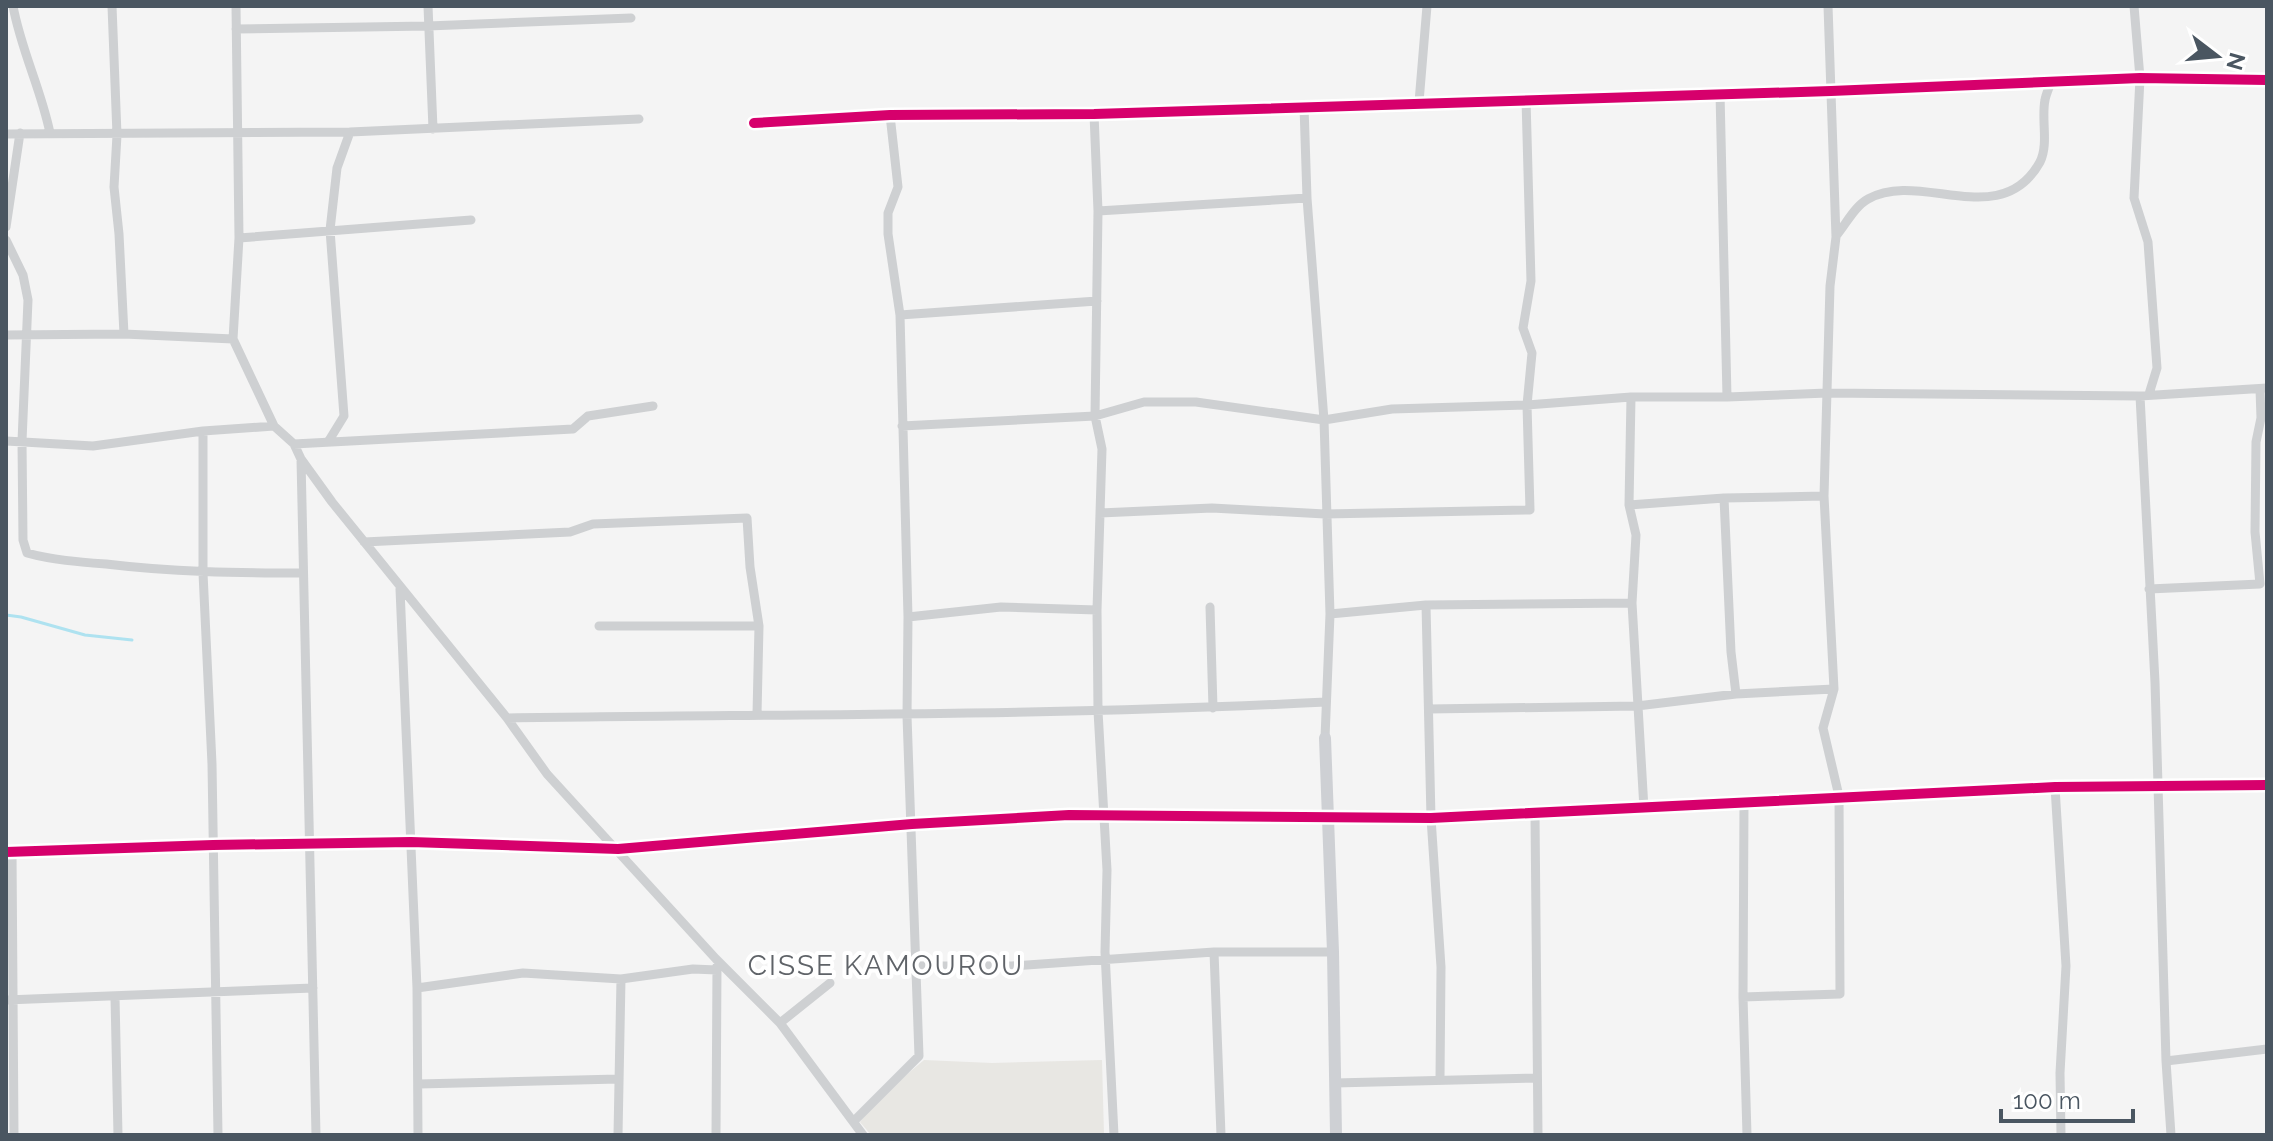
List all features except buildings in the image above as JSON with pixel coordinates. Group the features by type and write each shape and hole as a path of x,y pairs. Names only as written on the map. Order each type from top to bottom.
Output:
{"street":[{"path":"13,6 50,133"},
{"path":"112,6 117,135 114,187 124,334"},
{"path":"236,6 239,238 233,339 274,426 294,444 301,459 400,589 507,718 547,774 618,849 717,964 780,1023 863,1135"},
{"path":"428,6 433,129"},
{"path":"1419,102 1427,6"},
{"path":"1743,997 1840,994 1839,796 1823,728 1834,689 1824,496 1830,286 1836,237 1828,6"},
{"path":"2134,6 2140,78 2134,198 2148,242 2157,368 2144,395 2171,1135"},
{"path":"236,29 631,18"},
{"path":"754,123 890,115 1094,114 2140,78 2267,80"},
{"path":"1836,237 1870,197 1909,191 1984,196 2015,189 2023,184 2042,154 2045,101 2051,82"},
{"path":"1720,93 1727,397"},
{"path":"1100,513 1212,508 1325,514 1530,510 1527,405 1532,353 1523,328 1531,281 1526,99"},
{"path":"1304,106 1307,198 1324,420 1330,614 1325,738 1336,1135"},
{"path":"1094,114 1098,211 1095,416 1102,449 1097,610 1098,711 1107,870 1106,961 1114,1135"},
{"path":"854,1121 919,1056 907,716 908,617 900,315 888,234 888,213 898,187 890,115"},
{"path":"6,134 350,132 639,119"},
{"path":"328,442 344,416 330,230 337,168 350,132"},
{"path":"6,227 20,133"},
{"path":"1098,211 1307,198"},
{"path":"239,238 471,220"},
{"path":"6,240 23,275 28,300 22,441 23,540 27,553 44,558 203,573 302,573"},
{"path":"900,315 1097,301"},
{"path":"6,335 124,334 233,339"},
{"path":"902,426 1095,416 1144,402 1196,402 1324,420 1392,409 1527,405 1631,397 1827,393 2144,395 2264,388 2256,442 2255,532 2260,584 2149,589"},
{"path":"1631,397 1629,505 1636,535 1632,603 1644,809"},
{"path":"294,444 573,429 588,416 653,406"},
{"path":"6,441 93,446 203,431 274,426"},
{"path":"203,431 203,573 213,845 218,1135"},
{"path":"301,459 316,1135"},
{"path":"1629,505 1724,498 1824,496"},
{"path":"1724,498 1731,652 1736,694"},
{"path":"364,542 570,532 593,524 747,518 750,567 759,626 757,714"},
{"path":"400,589 417,988 418,1135"},
{"path":"1330,614 1426,605 1632,603"},
{"path":"1426,605 1431,818 1441,967 1440,1079"},
{"path":"908,617 1001,607 1097,610"},
{"path":"1210,607 1213,708"},
{"path":"599,626 759,626"},
{"path":"1429,709 1637,706 1736,694 1834,689"},
{"path":"507,718 757,714 907,716 1326,702"},
{"path":"14,1135 10,1093 9,852 411,842 618,849 912,824 1104,816 1431,818 2055,787 2267,785"},
{"path":"2055,787 2066,966 2060,1086 2061,1135"},
{"path":"1744,802 1743,997 1747,1135"},
{"path":"1535,814 1538,1135"},
{"path":"916,966 1012,966 1214,952 1333,952"},
{"path":"1214,952 1221,1135"},
{"path":"417,988 523,973 621,979 717,964"},
{"path":"716,1135 717,964"},
{"path":"618,1135 621,979"},
{"path":"780,1023 830,983"},
{"path":"10,1000 313,988"},
{"path":"115,997 118,1135"},
{"path":"2166,1061 2267,1049"},
{"path":"1335,1083 1536,1078"},
{"path":"419,1084 618,1079"}],"shaded area":[{"path":"924,1060 992,1063 1102,1060 1104,1135 871,1135 860,1122 880,1097"}],"waterway":[{"path":"6,615 85,635 132,640"}],"cycle path":[{"path":"754,123 890,115 1094,114 2140,78 2267,80"},
{"path":"6,852 411,842 618,849 912,824 1069,815 1431,818 2055,787 2267,785"}],"district":[{"name":"CISSE KAMOUROU","path":"886,965"}]}
